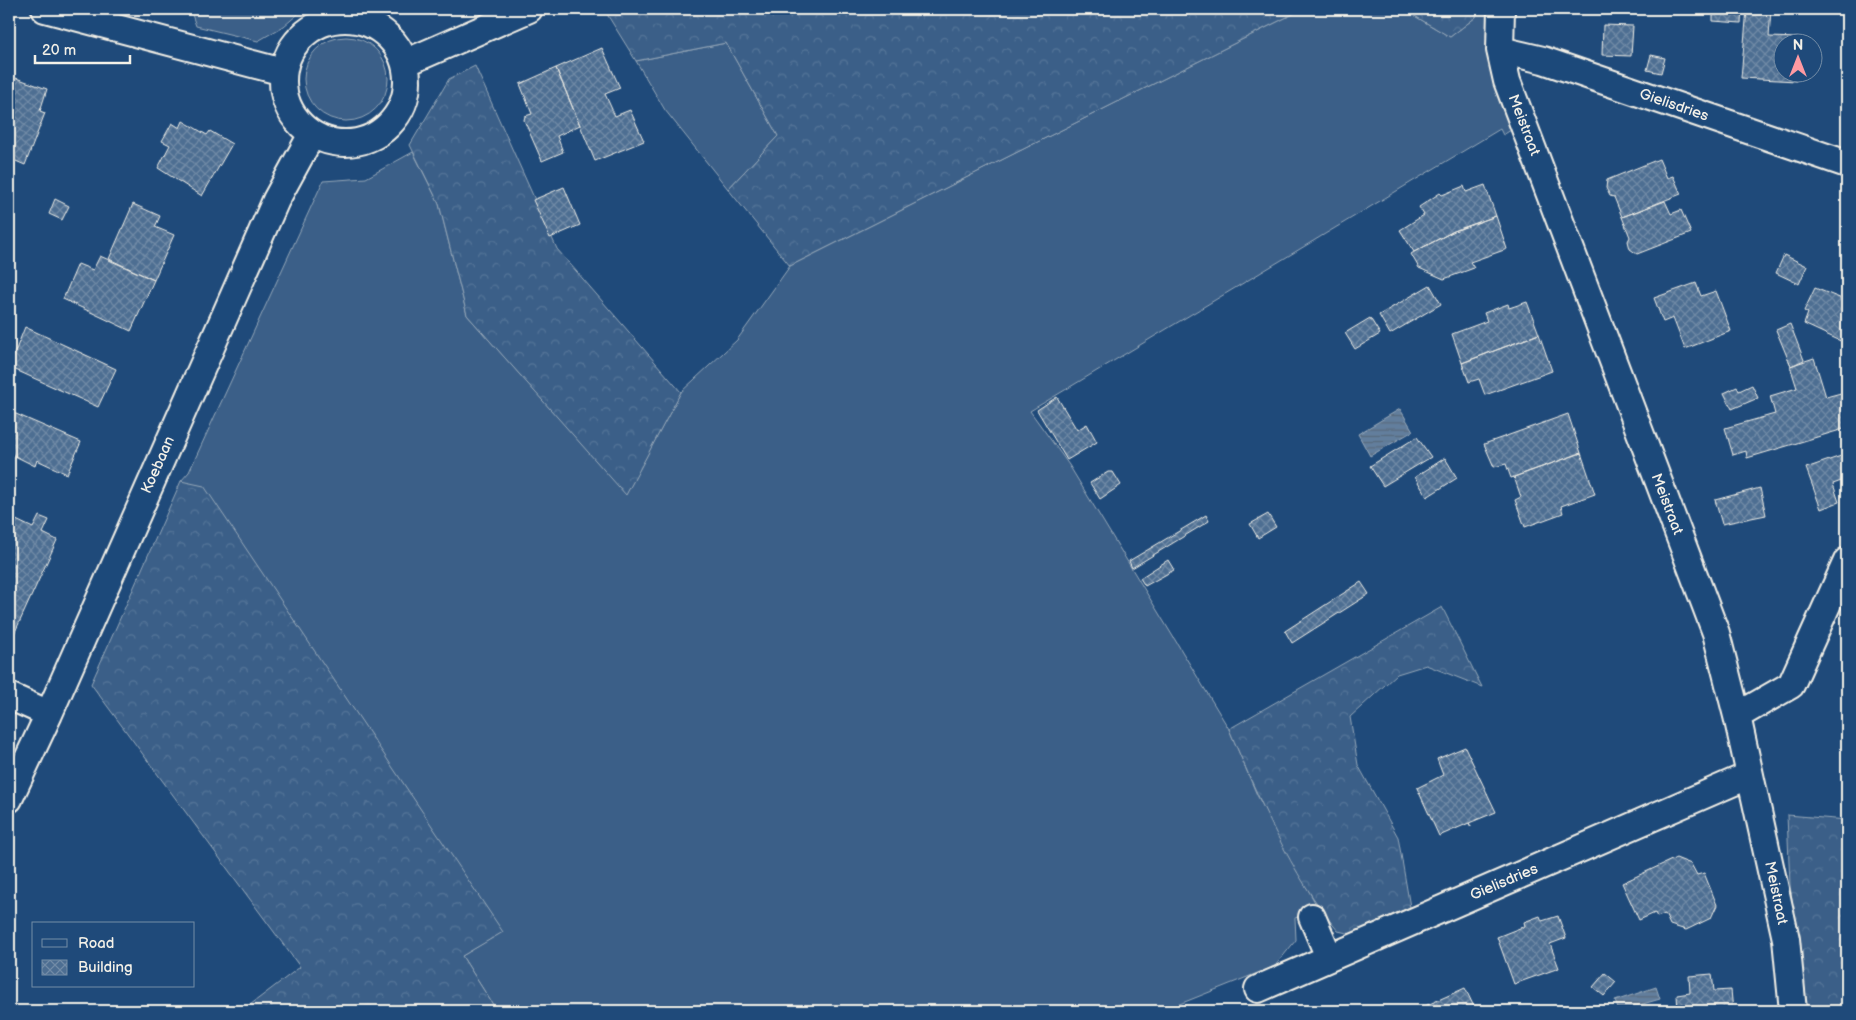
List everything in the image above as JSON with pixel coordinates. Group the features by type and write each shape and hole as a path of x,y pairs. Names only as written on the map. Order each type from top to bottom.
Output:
{"street":[{"path":"45,9 283,72"},
{"path":"405,63 529,9"},
{"name":"Meistraat","path":"1501,9 1500,50 1508,81 1716,633 1737,716 1786,939 1793,1011"},
{"path":"362,14 371,24 394,41 405,63 407,89 404,102 398,114 386,128 371,138 352,143 338,143 312,134 303,128 289,109 283,86 283,72 290,50 306,32 329,20 362,14"},
{"name":"Gielisdries","path":"1500,50 1543,60 1847,164"},
{"name":"Koebaan","path":"9,799 49,714 272,210 312,134"},
{"path":"1737,716 1791,685 1847,561"},
{"path":"9,696 49,714"},
{"name":"Gielisdries","path":"1258,989 1750,776"},
{"path":"1312,917 1329,957"}],"green space":[{"path":"190,9 304,9 284,26 258,41 196,26"},
{"path":"610,9 1303,9 790,266 728,189 778,136 726,43 636,61 605,11"},
{"path":"1303,9 1403,9 1450,37 1476,17 1476,9 1488,9 1486,36 1511,130 1503,135 1500,129 1030,411 1069,465 1229,729 1257,795 1318,908 1295,918 1296,940 1275,966 1162,1011 497,1011 462,956 502,932 181,481 189,472 323,181 366,178 413,152 439,204 467,315 626,494 681,392 737,340 790,266"},
{"path":"1403,9 1476,9 1476,17 1450,37"},
{"path":"338,37 354,37 370,44 381,55 388,71 385,95 376,109 370,114 354,121 338,121 322,114 311,103 304,87 304,71 311,55 322,44"},
{"path":"726,43 778,136 728,189 665,110 636,61"},
{"path":"475,66 557,249 681,392 626,495 467,315 439,204 410,145 449,79"},
{"path":"181,481 204,486 503,932 462,956 497,1011 242,1011 300,967 91,684"},
{"path":"1442,607 1482,687 1426,665 1397,674 1350,717 1358,765 1398,837 1410,907 1352,934 1338,931 1321,910 1291,861 1251,781 1229,729"},
{"path":"1787,815 1847,820 1847,1011 1808,1011 1790,885"}],"shaded area":[{"path":"1400,409 1413,431 1370,456 1358,434"},
{"path":"1656,987 1660,999 1619,1011 1615,1001"}],"building":[{"path":"1713,9 1742,9 1741,23 1713,21"},
{"path":"1747,9 1771,9 1769,37 1774,37 1774,80 1741,78"},
{"path":"1603,25 1633,26 1631,56 1602,55"},
{"path":"602,48 620,88 605,94 615,116 630,110 644,141 595,161 556,68"},
{"path":"1651,55 1665,58 1661,73 1647,70"},
{"path":"556,68 580,125 557,136 563,152 542,161 524,120 525,116 532,114 520,84"},
{"path":"16,78 47,89 40,111 45,113 25,165 9,158 9,96"},
{"path":"183,121 207,135 210,131 232,144 202,196 158,168 170,145 162,141 172,123 180,128"},
{"path":"1659,159 1667,178 1673,176 1681,194 1622,217 1614,197 1610,196 1606,188 1607,180"},
{"path":"1485,185 1496,216 1454,231 1414,252 1400,230 1424,215 1419,207 1440,193 1442,195 1464,186 1466,192"},
{"path":"564,187 580,225 550,238 533,200"},
{"path":"55,199 69,206 62,220 49,214"},
{"path":"1665,201 1671,214 1681,210 1691,233 1637,254 1630,249 1628,241 1630,237 1622,217"},
{"path":"133,204 160,216 155,227 174,235 154,280 109,259"},
{"path":"1496,216 1507,249 1470,262 1474,268 1444,279 1419,268 1411,254 1454,231"},
{"path":"1784,255 1807,266 1799,284 1776,273"},
{"path":"100,256 154,280 131,331 63,299 78,264 93,270"},
{"path":"1696,283 1701,296 1716,291 1731,331 1685,349 1673,318 1663,322 1654,298"},
{"path":"1430,285 1441,304 1390,334 1379,315"},
{"path":"1815,288 1847,301 1847,344 1804,324 1808,313 1804,311"},
{"path":"1527,302 1539,334 1462,363 1452,334 1487,321 1484,313 1508,304 1509,308"},
{"path":"1370,318 1380,334 1355,349 1345,333"},
{"path":"1790,324 1804,360 1791,366 1776,330"},
{"path":"25,327 116,369 98,407 9,367"},
{"path":"1539,334 1552,371 1485,395 1479,379 1469,382 1462,363"},
{"path":"1814,358 1826,397 1841,393 1843,398 1847,397 1847,428 1747,458 1746,451 1733,455 1725,428 1775,414 1770,396 1797,388 1790,366"},
{"path":"1752,385 1758,398 1732,409 1724,393 1737,387 1739,391"},
{"path":"1057,397 1077,430 1087,424 1097,442 1067,460 1037,410"},
{"path":"9,411 81,442 67,474 37,460 35,466 9,453"},
{"path":"1568,414 1581,453 1511,478 1506,464 1494,467 1484,444"},
{"path":"1417,437 1431,457 1383,486 1370,466"},
{"path":"1581,453 1595,494 1561,506 1563,513 1525,527 1515,500 1521,497 1514,477"},
{"path":"1847,454 1847,479 1833,484 1839,502 1821,509 1806,468"},
{"path":"1445,458 1457,478 1427,497 1415,477"},
{"path":"1108,472 1113,472 1121,485 1100,499 1090,483"},
{"path":"1760,488 1766,515 1722,524 1715,500"},
{"path":"1268,514 1276,527 1258,538 1250,524"},
{"path":"1206,515 1209,521 1132,568 1129,561"},
{"path":"39,516 49,520 43,533 57,540 14,634 9,632 9,529 14,519 33,528"},
{"path":"1168,560 1174,570 1145,586 1140,578"},
{"path":"1361,582 1369,594 1292,643 1285,631"},
{"path":"1847,723 1847,797 1842,797"},
{"path":"1465,747 1496,812 1439,836 1417,788 1443,775 1437,759"},
{"path":"1676,858 1691,864 1697,875 1704,873 1717,905 1711,918 1686,930 1670,925 1665,914 1657,917 1655,913 1639,920 1622,883"},
{"path":"1540,916 1542,921 1558,916 1566,938 1550,944 1559,968 1514,984 1497,937 1525,926 1524,922"},
{"path":"1605,973 1616,982 1604,996 1593,987"},
{"path":"1712,974 1714,991 1731,990 1733,1011 1678,1011 1677,995 1690,993 1689,976"},
{"path":"1465,988 1476,1011 1414,1011"}]}
